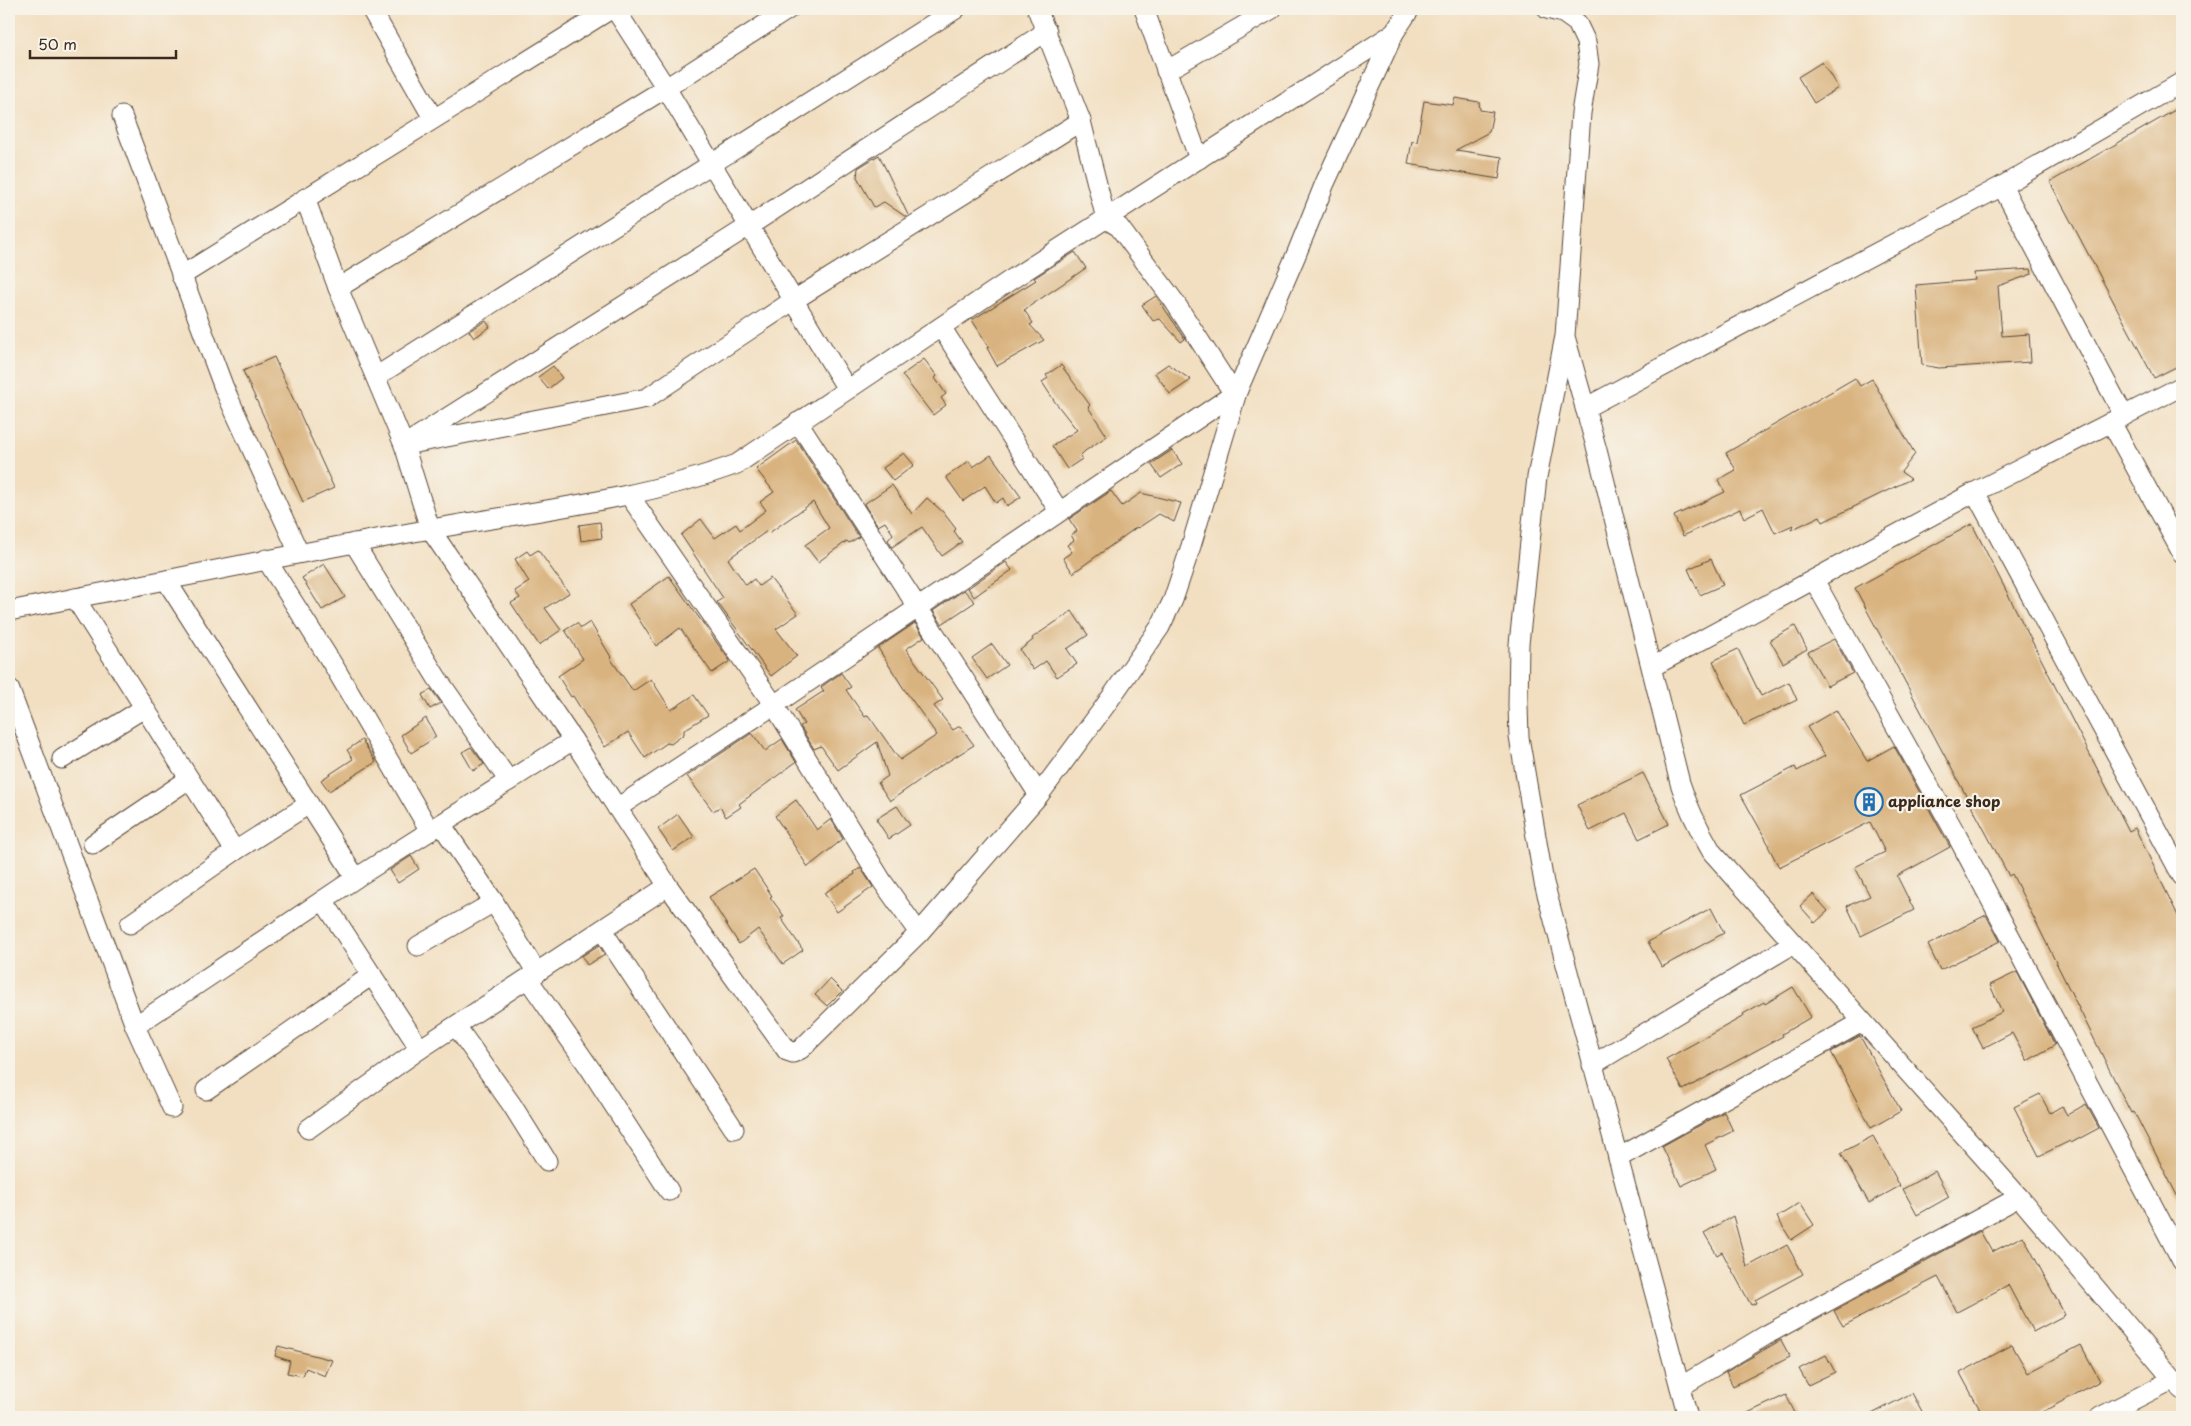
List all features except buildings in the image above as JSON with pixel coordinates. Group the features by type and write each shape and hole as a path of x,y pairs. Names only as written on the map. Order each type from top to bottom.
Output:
{"street":[{"path":"371,9 433,118"},
{"path":"181,276 611,9"},
{"path":"615,9 666,88 847,390"},
{"path":"338,288 666,88 789,9"},
{"path":"377,376 956,9"},
{"path":"1037,9 1047,30 1081,121 1106,219 1119,228 1174,301 1235,393"},
{"path":"1144,9 1199,159"},
{"path":"1166,71 1272,9"},
{"path":"305,198 338,288 377,376 404,445 430,529 573,740 668,886 768,1027 787,1051 792,1053 801,1050 919,933 1039,794 1146,649 1173,600 1222,448 1235,393 1296,255 1325,183 1394,33 1410,9"},
{"path":"1547,9 1563,13 1577,23 1586,42 1589,64 1581,112 1565,336 1537,476 1519,644 1518,705 1524,773 1544,884 1688,1417"},
{"path":"404,445 749,226 1047,30"},
{"path":"9,611 300,553 629,495 708,474 737,464 941,327 1394,33"},
{"path":"1586,408 2002,186 2182,82"},
{"path":"122,116 224,388 300,553"},
{"path":"404,445 647,398 794,300 1081,121"},
{"path":"2002,186 2118,419 2182,553"},
{"path":"941,327 1059,511"},
{"path":"1565,336 1586,408 1680,783 1686,801 1703,836 1712,852 2019,1197 2177,1385 2100,1417"},
{"path":"1652,668 1975,492 2182,386"},
{"path":"617,808 774,705 1235,393"},
{"path":"798,422 1039,794"},
{"path":"1975,492 2182,876"},
{"path":"629,495 774,705 882,881 919,933"},
{"path":"354,543 437,678 509,781"},
{"path":"266,560 435,827 494,902 533,976 669,1191"},
{"path":"166,580 356,878"},
{"path":"1814,580 1956,834 2182,1261"},
{"path":"76,598 235,851"},
{"path":"9,688 135,1026 172,1108"},
{"path":"62,759 144,708"},
{"path":"135,1026 356,878 573,740"},
{"path":"93,844 189,779"},
{"path":"130,924 235,851 309,804"},
{"path":"308,1129 420,1049 668,886"},
{"path":"323,900 420,1049"},
{"path":"418,946 494,902"},
{"path":"602,930 734,1129"},
{"path":"1592,1064 1793,944"},
{"path":"206,1090 372,975"},
{"path":"1618,1158 1862,1022"},
{"path":"456,1026 512,1104 546,1161"},
{"path":"1680,1387 1768,1334 2019,1197"}],"place":[{"name":"appliance shop","path":"1869,802"}]}
